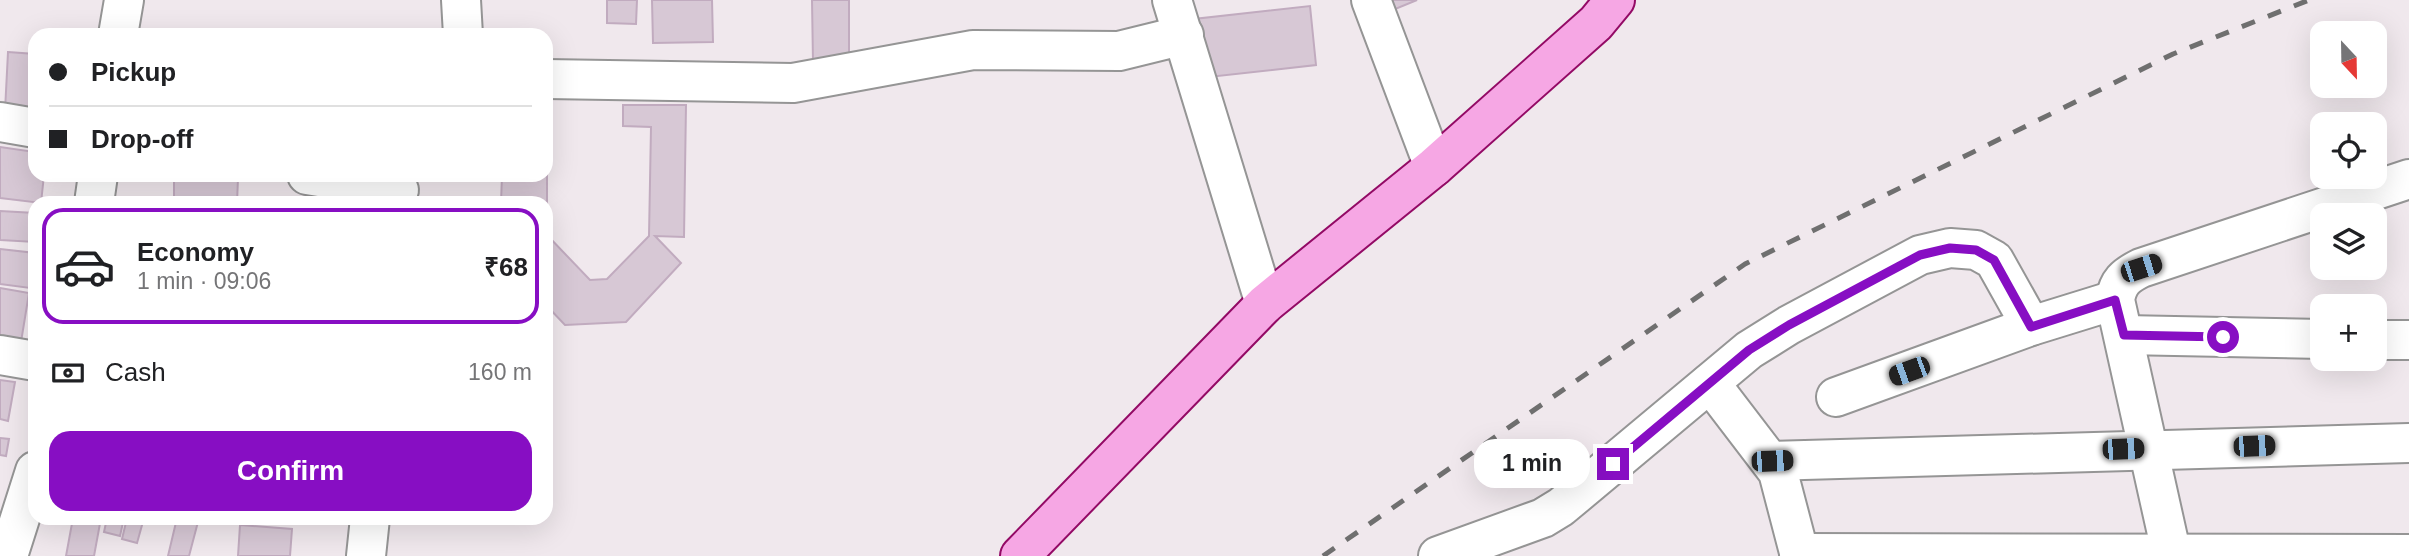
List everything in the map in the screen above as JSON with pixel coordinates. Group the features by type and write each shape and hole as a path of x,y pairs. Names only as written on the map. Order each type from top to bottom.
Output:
{"main road":[{"path":"1020,556 1265,304 1434,167 1600,8"}],"street":[{"path":"119,28 124,0"},
{"path":"461,0 463,28"},
{"path":"1371,0 1434,167"},
{"path":"553,79 793,83 973,50 1119,51 1178,18 1265,304"},
{"path":"0,122 28,127"},
{"path":"2172,556 2120,318 2118,286 2127,275 2141,268 2409,179"},
{"path":"353,182 399,189"},
{"path":"1438,556 1543,519 1561,508 1749,350 1789,325 1920,255 1950,248 1976,250 1994,260 2031,327"},
{"path":"1836,397 2031,327 2120,318 2310,338"},
{"path":"2387,340 2409,340"},
{"path":"0,355 28,360"},
{"path":"1710,383 1772,461 1782,484 1800,555 2409,554"},
{"path":"1772,461 2150,448 2409,443"},
{"path":"8,556 28,493"},
{"path":"366,556 369,525"}],"building":[{"path":"607,0 637,0 636,24 607,23"},
{"path":"652,0 712,0 713,42 653,43"},
{"path":"812,0 849,0 849,61 813,62"},
{"path":"1383,0 1417,0 1388,12"},
{"path":"1310,6 1316,65 1200,78 1194,19"},
{"path":"8,52 28,53 28,113 5,111"},
{"path":"623,105 686,105 684,237 655,236 681,263 626,322 565,325 553,312 553,241 590,280 607,279 649,236 651,127 623,126"},
{"path":"0,147 28,151 28,182 43,182 42,196 28,196 28,201 0,198"},
{"path":"174,182 238,182 237,196 174,196"},
{"path":"502,182 547,182 547,196 501,196"},
{"path":"0,211 28,213 28,242 0,240"},
{"path":"0,249 28,252 28,288 0,284"},
{"path":"0,288 28,293 21,342 0,339"},
{"path":"0,380 15,382 8,421 0,419"},
{"path":"0,438 9,439 6,456 0,455"},
{"path":"72,525 100,525 94,556 66,556"},
{"path":"106,525 122,525 120,536 104,532"},
{"path":"125,525 142,525 137,543 122,539"},
{"path":"175,525 197,525 189,556 168,556"},
{"path":"240,525 292,529 290,556 238,556"}],"railway":[{"path":"1323,556 1745,264 2173,54 2309,0"}],"route":[{"path":"1613,464 1749,350 1769,337 1920,255 1950,248 1976,250 1994,260 2031,327 2115,300 2124,335 2223,337"}]}
